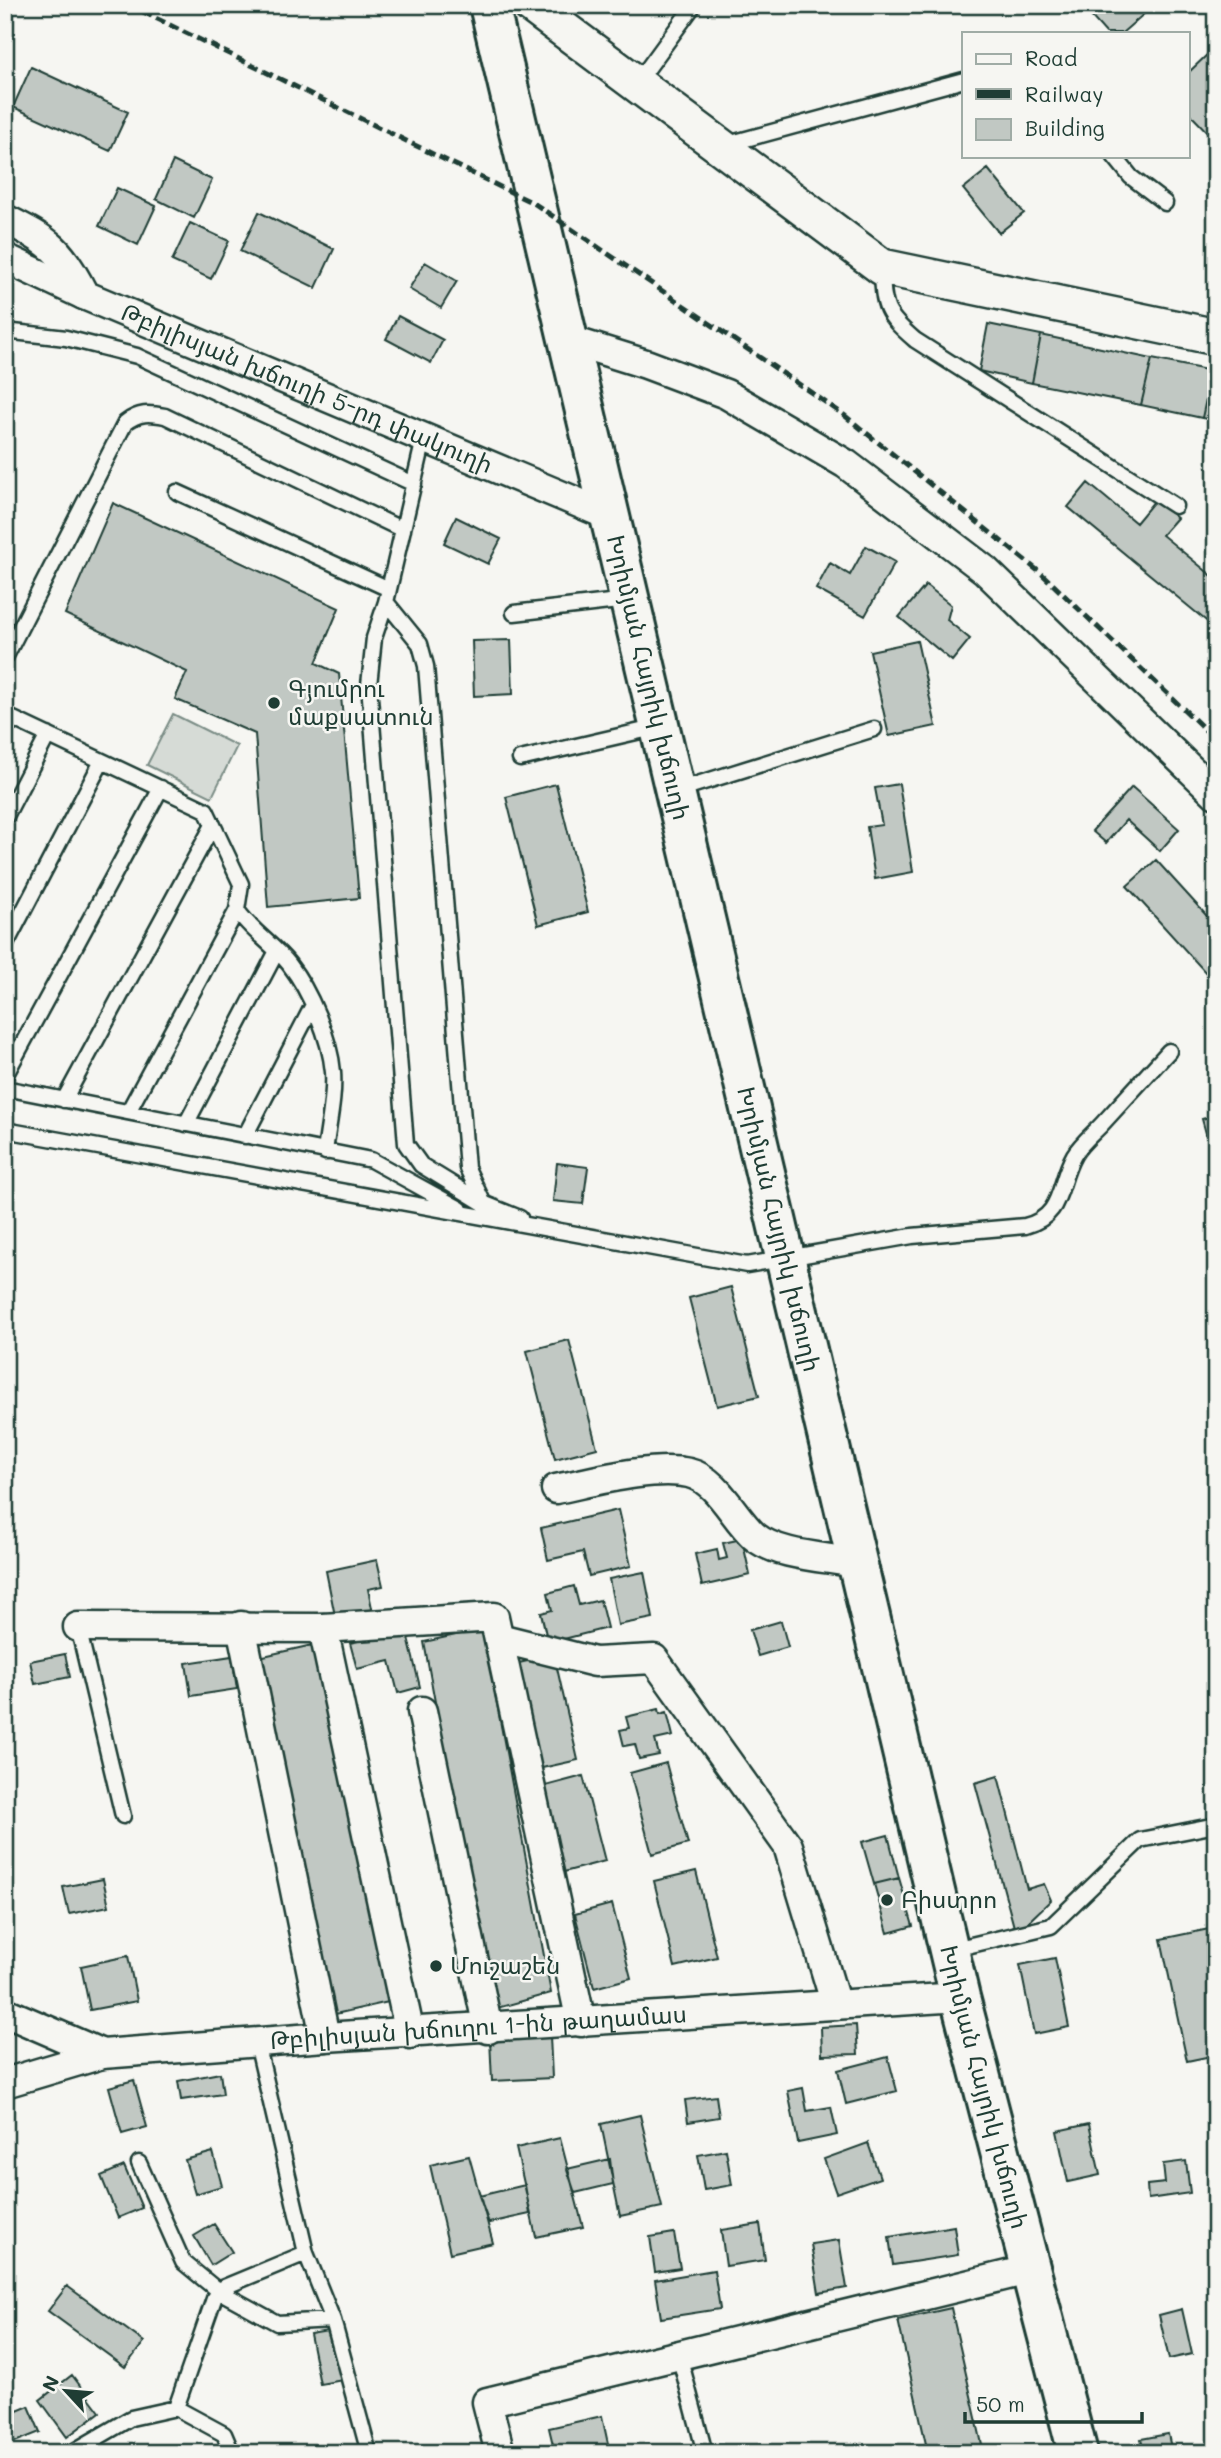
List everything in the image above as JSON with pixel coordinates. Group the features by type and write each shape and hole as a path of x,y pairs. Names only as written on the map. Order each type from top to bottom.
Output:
{"highway":[{"name":"Խրիմյան Հայրիկ խճուղի","path":"489,5 960,1997 1078,2453"}],"street":[{"path":"531,5 882,267 1216,337"},
{"path":"5,219 38,235 67,262 84,295"},
{"name":"Թբիլիսյան խճուղի 5-րդ փակուղի","path":"5,258 84,295 610,516"},
{"path":"569,340 646,364 726,394 846,464 985,570 1216,794"},
{"path":"555,1489 656,1471 690,1473 712,1487 755,1536 766,1543 778,1549 857,1563"},
{"path":"78,1627 323,1628 494,1617 581,2022"},
{"path":"241,1626 325,2038"},
{"path":"323,1628 410,2034"},
{"path":"499,1638 595,1662 654,1659 788,1846 836,2005"},
{"path":"422,1711 488,2029"},
{"name":"Թբիլիսյան խճուղու 1-ին թաղամաս","path":"5,2012 102,2054 960,1997"},
{"path":"5,2083 102,2054"},
{"path":"500,2453 487,2402 1032,2269"}],"lane":[{"path":"636,84 694,5"},
{"path":"719,146 962,81"},
{"path":"1116,158 1131,177 1165,203"},
{"path":"882,267 883,300 893,321 915,340 1175,506"},
{"path":"5,331 66,338 137,356 414,484"},
{"path":"5,658 125,423 135,415 150,413 165,416 403,530"},
{"path":"424,439 388,596 374,639 369,685 406,1144 421,1165 483,1203 547,1229"},
{"path":"177,492 388,596 420,644 426,666 467,1168 483,1203"},
{"path":"514,613 630,600"},
{"path":"5,715 206,810 241,884 237,910 128,1112"},
{"path":"520,759 660,727"},
{"path":"675,791 874,729"},
{"path":"5,818 48,735"},
{"path":"5,946 103,761"},
{"path":"5,1076 161,788"},
{"path":"64,1100 213,825"},
{"path":"237,910 246,923 277,951 313,1005 331,1057 334,1075 325,1152"},
{"path":"186,1124 277,951"},
{"path":"245,1136 313,1005"},
{"path":"5,1130 747,1265 912,1236 1025,1226 1040,1222 1058,1199 1075,1153 1169,1051"},
{"path":"5,1088 370,1160 472,1215"},
{"path":"78,1627 123,1816"},
{"path":"949,1950 1051,1926 1140,1840 1216,1825"},
{"path":"257,2043 306,2253 334,2320 369,2453"},
{"path":"139,2163 183,2262 217,2290 277,2323 334,2320"},
{"path":"176,2407 217,2290 306,2253"},
{"path":"679,2355 705,2453"},
{"path":"71,2453 131,2418 176,2407 224,2434 232,2453"}],"shaded area":[{"path":"173,714 237,746 212,797 147,765"}],"building":[{"path":"1081,5 1138,5 1145,13 1123,32 1105,32"},
{"path":"1209,53 1216,60 1216,141 1190,114 1190,71"},
{"path":"31,67 128,112 110,151 13,107"},
{"path":"173,161 212,180 194,218 156,199"},
{"path":"988,169 1024,213 999,233 963,189"},
{"path":"117,188 156,206 138,245 99,226"},
{"path":"259,212 334,249 316,288 240,251"},
{"path":"190,223 229,241 211,279 172,261"},
{"path":"425,262 457,281 441,308 409,289"},
{"path":"398,316 443,340 431,363 386,339"},
{"path":"988,324 1041,335 1032,383 979,371"},
{"path":"1041,335 1152,359 1141,405 1032,383"},
{"path":"1152,359 1212,371 1202,418 1141,405"},
{"path":"1212,371 1216,372 1216,421 1202,418"},
{"path":"1088,483 1136,523 1155,500 1177,518 1162,535 1216,579 1216,629 1068,507"},
{"path":"113,503 339,608 316,663 339,674 359,898 268,907 255,734 175,699 187,672 65,614"},
{"path":"456,517 501,539 488,564 444,543"},
{"path":"866,546 895,562 865,616 816,589 830,563 850,575"},
{"path":"926,585 951,605 947,620 970,639 952,661 899,617"},
{"path":"511,640 513,694 474,696 472,641"},
{"path":"917,641 936,726 889,736 870,651"},
{"path":"556,784 588,912 538,925 506,797"},
{"path":"899,784 913,872 875,879 867,827 882,825 875,788"},
{"path":"1132,787 1179,829 1160,851 1126,820 1106,843 1092,831"},
{"path":"1156,860 1216,926 1216,984 1127,886"},
{"path":"1216,1115 1216,1166 1215,1166 1202,1119"},
{"path":"557,1163 588,1167 583,1204 553,1201"},
{"path":"731,1287 759,1396 717,1406 689,1298"},
{"path":"569,1340 597,1448 555,1459 527,1351"},
{"path":"618,1510 631,1566 589,1576 583,1552 548,1560 541,1528"},
{"path":"742,1539 750,1575 702,1586 695,1554 717,1549 719,1560 727,1558 723,1543"},
{"path":"377,1560 383,1586 368,1589 373,1613 336,1621 326,1571"},
{"path":"644,1572 653,1618 618,1625 609,1579"},
{"path":"574,1586 579,1605 600,1600 607,1628 548,1643 541,1613 552,1610 548,1593"},
{"path":"781,1621 788,1647 758,1656 750,1630"},
{"path":"406,1629 420,1687 398,1693 390,1661 357,1669 350,1643"},
{"path":"483,1629 551,1993 497,2008 457,1822 424,1642"},
{"path":"317,1644 393,2001 335,2014 259,1657"},
{"path":"65,1654 70,1677 35,1684 30,1661"},
{"path":"554,1655 578,1760 533,1770 510,1665"},
{"path":"232,1656 237,1689 191,1696 186,1663"},
{"path":"659,1709 660,1714 667,1712 673,1736 655,1740 659,1755 639,1759 635,1744 624,1746 620,1730 629,1728 626,1717"},
{"path":"666,1763 688,1844 652,1854 630,1773"},
{"path":"583,1776 605,1861 564,1872 542,1787"},
{"path":"998,1776 1027,1889 1044,1884 1051,1900 1026,1924 1014,1927 975,1783"},
{"path":"888,1835 899,1878 874,1884 862,1842"},
{"path":"696,1871 717,1957 675,1967 654,1881"},
{"path":"899,1878 913,1926 888,1933 874,1884"},
{"path":"103,1879 109,1906 69,1914 63,1887"},
{"path":"612,1904 631,1978 594,1988 575,1914"},
{"path":"1214,1928 1216,2055 1187,2061 1161,1939"},
{"path":"128,1956 137,2001 90,2010 81,1966"},
{"path":"1055,1958 1069,2027 1034,2034 1020,1965"},
{"path":"856,2025 858,2054 822,2055 821,2027"},
{"path":"550,2036 552,2078 492,2081 490,2039"},
{"path":"888,2057 897,2091 846,2104 838,2070"},
{"path":"220,2073 223,2094 181,2100 178,2081"},
{"path":"134,2080 147,2127 122,2134 109,2087"},
{"path":"803,2088 807,2111 831,2107 837,2135 798,2143 788,2091"},
{"path":"716,2096 719,2117 688,2122 685,2100"},
{"path":"640,2115 662,2207 620,2216 601,2124"},
{"path":"1089,2124 1100,2175 1068,2182 1057,2131"},
{"path":"560,2138 583,2227 536,2237 516,2148"},
{"path":"868,2143 880,2178 836,2193 824,2159"},
{"path":"726,2150 732,2185 704,2190 698,2155"},
{"path":"213,2152 222,2186 195,2194 185,2160"},
{"path":"469,2156 493,2243 450,2253 430,2165"},
{"path":"610,2159 613,2184 575,2193 567,2169"},
{"path":"1186,2161 1190,2193 1148,2199 1147,2185 1165,2183 1163,2164"},
{"path":"124,2166 142,2208 118,2218 101,2176"},
{"path":"525,2185 530,2214 489,2223 479,2196"},
{"path":"214,2224 232,2252 211,2265 194,2236"},
{"path":"760,2224 765,2260 726,2266 721,2230"},
{"path":"954,2226 958,2255 893,2265 889,2237"},
{"path":"674,2233 680,2268 655,2272 650,2237"},
{"path":"839,2240 847,2288 819,2293 811,2244"},
{"path":"714,2270 720,2309 661,2318 655,2280"},
{"path":"67,2286 144,2342 125,2367 48,2311"},
{"path":"951,2308 984,2453 928,2453 898,2320"},
{"path":"1182,2309 1192,2354 1169,2359 1159,2315"},
{"path":"334,2330 343,2380 320,2384 310,2334"},
{"path":"72,2375 100,2412 67,2437 40,2400"},
{"path":"29,2406 40,2432 5,2446 5,2416"},
{"path":"602,2416 610,2453 555,2453 549,2428"},
{"path":"1168,2434 1172,2453 1144,2453 1141,2439"}],"railway":[{"path":"129,5 535,204 844,415 1042,574 1216,740"}],"place":[{"name":"Գյումրու մաքսատուն","path":"274,703"},
{"name":"Բիստրո","path":"887,1900"},
{"name":"Մուշաշեն","path":"436,1966"}]}
